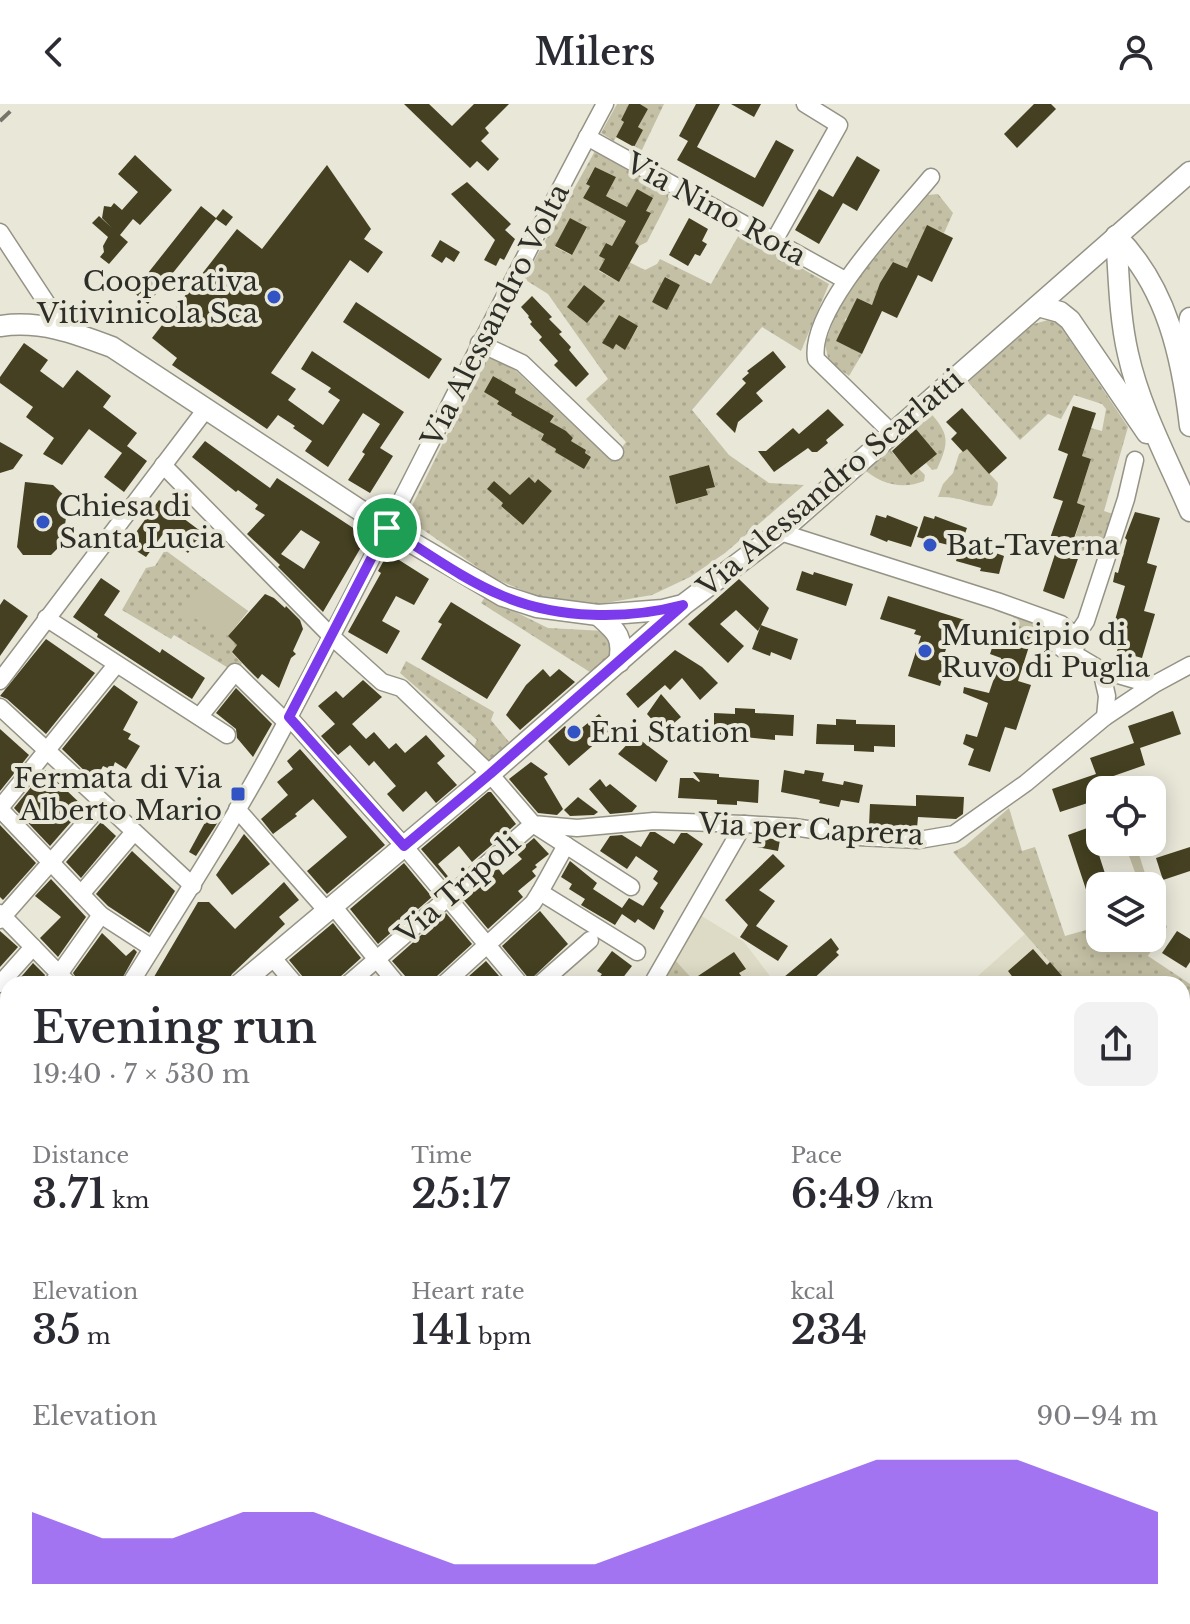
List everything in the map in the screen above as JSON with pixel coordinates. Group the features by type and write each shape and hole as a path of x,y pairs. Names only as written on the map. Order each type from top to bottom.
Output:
{"main road":[{"name":"Via Alessandro Scarlatti","path":"0,326 13,324 63,328 112,347 387,528 503,596 537,607 598,615 663,610 683,605 780,532 1190,172"},
{"path":"1116,236 1142,265 1158,294 1184,373 1190,426"},
{"path":"1116,236 1121,316 1128,356 1190,511"},
{"path":"1038,306 1060,312 1070,320 1171,467"},
{"path":"1184,373 1190,318"},
{"path":"249,976 490,774 683,605"},
{"path":"598,615 616,631 621,641 619,662"}],"street":[{"name":"Via Alessandro Volta","path":"135,976 193,886 288,720 479,343 605,104"},
{"path":"774,241 839,125 805,104"},
{"name":"Via Nino Rota","path":"587,137 845,280"},
{"path":"892,433 816,359 814,348 845,280 931,177"},
{"path":"0,232 63,328"},
{"path":"479,343 522,363 615,452"},
{"path":"0,681 206,409"},
{"path":"1072,640 1086,621 1126,499 1135,460"},
{"path":"163,465 331,636 382,682 401,688 490,774 533,824 631,887"},
{"path":"780,532 1061,624 1101,670 1153,685"},
{"path":"46,618 227,735"},
{"path":"116,665 0,808 101,915 152,948"},
{"name":"Via per Caprera","path":"533,824 577,828 654,821 744,824 794,827 859,837 919,840 954,834 1026,783 1105,717 1190,665"},
{"path":"1101,670 1107,696 1105,717"},
{"path":"200,716 235,672 288,720 404,846 513,976"},
{"path":"0,707 193,886"},
{"path":"56,976 33,947 1,916 102,804"},
{"path":"237,809 390,976"},
{"name":"Via Tripoli","path":"357,976 533,824"},
{"path":"657,976 744,824"},
{"path":"81,894 134,832"},
{"path":"453,976 533,903 566,845"},
{"path":"540,892 637,952"},
{"path":"63,976 101,915"},
{"path":"549,976 590,940"},
{"path":"7,976 33,947"},
{"path":"272,957 288,976"}],"shaded area":[{"path":"617,104 629,104 614,141 601,133"},
{"path":"640,104 664,104 639,156 631,151 642,130 638,127 648,109"},
{"path":"595,151 671,195 647,242 639,246 619,235 612,246 606,243 600,256 605,259 599,271 619,282 626,270 621,267 625,260 645,270 660,259 711,284 740,233 829,284 801,351 762,327 692,410 729,455 769,483 804,485 725,553 690,577 652,595 594,605 539,597 493,578 406,518 486,356 515,370 612,461 626,442 586,399 608,379 548,294 524,279","holes":["595,167 616,177 606,196 615,200 609,212 583,198 590,186 586,183","570,218 587,228 571,255 555,247","666,277 680,285 667,309 652,302","619,315 638,327 625,349 603,342","493,376 516,389 515,393 529,401 528,404 554,416 550,423 573,438 571,441 591,457 584,468 555,452 556,449 541,440 545,434 511,415 497,404 499,401 484,392","709,465 715,486 706,489 708,495 677,504 669,476","529,478 535,483 538,479 552,491 523,525 501,506"]},
{"path":"938,194 953,213 944,233 927,226 907,268 893,262 872,305 857,298 850,317 845,319 846,324 836,341 862,354 849,376 829,362 825,344 842,297 928,195"},
{"path":"1055,318 1128,427 1104,511 1116,515 1101,560 1071,550 1085,506 1077,503 1091,459 1082,456 1091,428 1102,431 1106,409 1102,404 1074,395 1061,419 1048,414 1020,440 968,382 1034,324"},
{"path":"929,411 941,426 945,438 937,469 932,470 926,463 936,453 912,424"},
{"path":"976,441 970,452 998,483 992,506 938,497 943,484 953,473 959,454"},
{"path":"886,445 911,474 919,469 925,475 924,481 908,485 892,484 876,478 863,468"},
{"path":"165,550 248,611 228,636 237,645 232,653 242,663 235,672 174,635 171,639 122,610 146,568 155,566"},
{"path":"204,580 248,611 228,636 183,612"},
{"path":"485,597 548,628 605,631 614,655 593,674 481,603"},
{"path":"1014,616 1047,627 1043,641 1010,630"},
{"path":"406,661 494,712 491,720 509,742 490,761 474,746 477,740 400,673"},
{"path":"1009,808 1022,851 1035,847 1065,936 1086,930 1086,952 1151,952 1148,956 1178,976 1062,976 953,852 965,846"},
{"path":"1129,856 1139,856 1145,872 1135,872"},
{"path":"700,915 744,942 770,976 662,976"},
{"path":"1025,934 1062,976 978,976"},
{"path":"673,958 690,976 662,976"}],"building":[{"path":"404,104 429,104 452,126 474,104 509,104 485,128 489,133 481,141 499,159 488,171 477,161 470,168"},
{"path":"629,104 640,104 648,109 638,127 643,130 634,147 616,137"},
{"path":"696,104 720,104 697,147 755,178 776,140 794,150 763,207 677,160 688,141 679,136"},
{"path":"731,104 761,104 754,117"},
{"path":"1034,104 1051,104 1056,109 1017,148 1004,134"},
{"path":"135,155 172,190 140,225 133,219 120,235 128,242 109,264 100,257 108,237 92,223 99,216 112,228 102,218 104,206 111,207 114,203 122,210 138,192 118,174"},
{"path":"857,156 880,170 857,211 843,203 819,244 795,230 819,189 833,197"},
{"path":"327,165 371,229 364,239 383,252 368,273 350,260 271,373 296,389 288,400 323,425 340,400 328,392 331,388 301,369 312,351 404,412 380,448 393,456 370,493 348,480 380,424 363,413 328,467 305,451 312,441 293,428 295,426 278,415 267,429 172,365 177,358 152,338 237,229 262,249"},
{"path":"595,167 616,177 606,196 627,207 637,189 653,198 646,211 651,213 635,243 639,246 619,282 599,270 605,259 599,256 606,243 612,246 626,221 583,198"},
{"path":"467,182 511,224 505,230 515,239 504,260 500,258 496,266 484,260 495,240 451,194"},
{"path":"201,206 216,218 223,209 233,217 226,226 216,219 148,304 133,292"},
{"path":"570,218 587,227 572,255 555,246"},
{"path":"689,218 708,229 702,241 707,244 700,256 695,254 688,266 669,255"},
{"path":"927,225 953,238 932,282 918,275 897,318 882,311 862,354 836,341 857,298 872,305 880,283 893,262 907,268"},
{"path":"440,240 460,252 454,262 446,257 442,263 431,256"},
{"path":"665,277 680,285 667,310 652,302"},
{"path":"584,285 605,301 587,323 567,307"},
{"path":"532,296 552,317 549,319 562,332 559,334 571,347 569,350 589,374 576,387 554,365 558,361 539,340 542,337 521,307"},
{"path":"356,302 442,359 429,379 343,322"},
{"path":"619,315 638,326 625,350 616,344 613,349 602,343"},
{"path":"24,343 48,360 40,371 63,388 77,370 111,396 103,407 137,433 127,446 147,461 124,492 104,477 122,453 89,429 62,465 43,454 54,438 26,417 33,407 0,383 0,377"},
{"path":"773,351 786,367 756,393 763,401 738,422 735,433 716,414 746,383 742,379 749,373 747,371"},
{"path":"493,376 554,416 550,422 566,431 573,438 571,441 591,457 584,469 555,452 556,449 541,440 544,434 511,415 497,404 499,401 484,392"},
{"path":"1073,406 1096,413 1082,456 1091,459 1077,503 1085,506 1070,550 1080,553 1064,599 1043,591 1057,548 1048,544 1063,501 1053,498 1068,454 1058,450"},
{"path":"962,408 1007,458 989,474 967,449 963,452 951,439 957,433 946,422"},
{"path":"828,409 844,425 817,452 808,448 774,472 758,451 766,451 793,428 799,434"},
{"path":"916,429 937,454 911,475 892,451"},
{"path":"205,441 270,488 277,478 367,537 323,612 247,534 265,515 255,509 258,505 238,490 236,492 192,457","holes":["301,530 320,542 304,569 281,554"]},
{"path":"0,442 23,455 13,469 0,473"},
{"path":"709,465 715,487 706,489 708,495 676,504 669,476"},
{"path":"529,477 535,483 538,479 552,491 523,525 487,489 494,481 510,495"},
{"name":"Chiesa di Santa Lucia","path":"25,482 53,485 68,499 63,543 51,555 23,555 17,547"},
{"path":"159,500 203,533 188,553 163,534 146,557 127,545"},
{"path":"1135,512 1160,518 1147,563 1157,566 1144,611 1155,614 1142,658 1117,651 1122,635 1110,630 1111,619 1115,620 1125,586 1113,582 1115,572 1118,573 1125,538"},
{"path":"876,515 886,518 887,515 918,527 911,547 870,535"},
{"path":"924,516 934,519 935,516 967,528 963,539 994,549 993,552 1004,556 999,574 980,571 981,568 956,561 960,548 917,537"},
{"path":"388,553 429,579 414,605 396,596 382,621 400,631 387,654 348,632 381,573 378,571"},
{"path":"802,571 853,584 846,606 796,590"},
{"path":"101,578 120,591 104,615 160,653 162,649 205,678 192,699 97,637 98,634 73,617"},
{"path":"739,579 769,608 758,631 736,610 720,624 744,646 728,663 688,624"},
{"path":"265,594 286,606 300,620 303,629 293,651 296,654 291,658 279,688 262,674 258,679 246,667 232,652 237,645 228,636"},
{"path":"888,596 971,622 964,645 949,640 941,664 946,665 940,686 908,676 921,636 914,634 916,630 880,619"},
{"path":"4,599 28,616 0,656 0,605"},
{"path":"451,602 521,645 487,699 421,659"},
{"path":"761,625 798,639 791,660 752,649"},
{"path":"1010,630 1032,637 1018,681 1031,685 1016,730 1005,727 990,772 968,765 974,749 963,744 966,734 977,737 988,703 963,693 964,687 989,693 1001,658 990,654 993,645 1004,648"},
{"path":"46,639 95,673 46,734 0,696"},
{"path":"675,650 702,667 718,683 700,700 682,678 670,690 665,685 638,708 626,694"},
{"path":"543,669 550,677 559,669 575,682 520,730 506,715 526,685"},
{"path":"363,680 382,697 352,724 366,739 374,732 389,749 396,743 405,753 426,735 445,756 437,763 457,785 436,803 426,791 403,812 387,794 396,786 374,761 369,766 350,745 338,755 321,736 335,724 318,706 336,691 343,698"},
{"path":"114,685 138,702 123,730 131,734 128,739 140,746 126,769 115,762 112,770 103,766 95,781 62,749"},
{"path":"236,688 272,724 253,757 237,738 236,729 216,713"},
{"path":"661,694 681,717 667,729 660,721 656,724 647,714"},
{"path":"735,708 755,709 755,713 794,715 793,736 775,735 775,740 714,734 714,713 735,714"},
{"path":"1173,711 1181,734 1140,748 1145,765 1113,776 1090,776 1096,774 1090,758 1134,743 1128,726"},
{"path":"599,714 612,729 569,766 548,741 565,726 573,735"},
{"path":"836,719 856,720 856,724 895,725 895,747 874,746 874,752 854,751 854,745 816,744 817,724 836,725"},
{"path":"0,729 29,755 0,791"},
{"path":"635,736 668,761 656,782 618,754"},
{"path":"300,749 385,845 327,894 307,871 347,837 313,799 273,834 261,819 288,795 277,782 293,769 287,761"},
{"path":"531,762 548,774 544,777 563,809 557,815 538,813 509,779"},
{"path":"45,770 84,807 50,846 14,808"},
{"path":"784,770 804,774 805,770 824,773 822,781 863,785 859,803 841,800 839,807 781,792"},
{"path":"693,772 759,780 758,803 737,801 737,805 717,804 717,800 678,798 680,778 700,781"},
{"path":"1086,777 1086,804 1060,812 1052,789"},
{"path":"600,779 606,787 610,784 637,806 632,812 610,814 589,789"},
{"path":"488,792 516,824 472,862 459,846 438,864 451,880 449,882 421,849"},
{"path":"916,795 964,797 963,814 956,819 918,817 917,828 869,826 870,804 916,806"},
{"path":"578,797 598,812 594,815 570,816 564,810"},
{"path":"208,817 218,822 196,856 189,852"},
{"path":"101,822 116,836 81,878 66,862"},
{"path":"0,825 36,863 3,900 0,897"},
{"path":"1086,828 1086,856 1099,856 1104,872 1086,872 1086,890 1068,835"},
{"path":"650,832 674,844 681,833 687,833 703,844 660,908 664,911 654,930 638,919 635,923 622,914 615,925 581,905 585,899 569,889 572,884 561,877 570,861 597,883 593,889 622,908 629,898 643,906 658,883 653,879 658,871 636,856 627,869 600,851 610,836 622,835 641,847"},
{"path":"244,834 270,864 232,895 216,875"},
{"path":"758,837 780,840 778,851 757,847"},
{"path":"534,838 549,854 535,865 537,867 532,871 536,876 518,891 523,897 488,929 463,899 498,868 503,875 522,859 516,853"},
{"path":"1190,847 1190,871 1166,879 1166,872 1160,872 1156,858"},
{"path":"132,851 175,891 149,933 108,906 96,894"},
{"path":"773,854 785,866 759,890 775,901 756,926 788,946 778,961 740,937 748,925 725,900"},
{"path":"404,863 432,897 378,944 350,909"},
{"path":"51,879 86,917 58,957 40,938 61,917 35,896"},
{"path":"284,882 299,900 279,917 285,924 231,976 155,976 198,902 209,902 235,929"},
{"path":"540,911 568,944 534,976 527,976 502,946"},
{"path":"446,913 472,944 437,976 405,976 392,961"},
{"path":"333,923 361,958 341,976 302,976 289,960"},
{"path":"0,931 18,947 0,967"},
{"path":"1177,931 1190,939 1190,962 1186,968 1162,953 1166,952"},
{"path":"102,933 126,956 134,949 137,952 124,976 75,976 73,973"},
{"path":"831,938 839,949 836,952 839,955 817,976 785,976"},
{"path":"1033,949 1062,976 1012,976 1008,971"},
{"path":"612,951 632,966 624,976 600,976 602,974 597,971"},
{"path":"734,952 746,969 739,973 741,976 698,976"},
{"path":"486,961 499,976 469,976"},
{"path":"33,963 45,975 45,976 22,976"}],"railway":[{"path":"0,121 18,104"}],"place":[{"name":"Cooperativa Vitivinicola Sca","path":"274,297"},
{"name":"Chiesa di Santa Lucia","path":"43,522"},
{"name":"Bat-Taverna","path":"930,545"},
{"name":"Municipio di Ruvo di Puglia","path":"925,651"},
{"name":"Eni Station","path":"574,732"},
{"name":"Fermata di Via Alberto Mario","path":"238,794"}],"route":[{"path":"387,528 473,581 503,596 537,607 598,615 663,610 683,605 404,846 289,717 387,528"}]}
